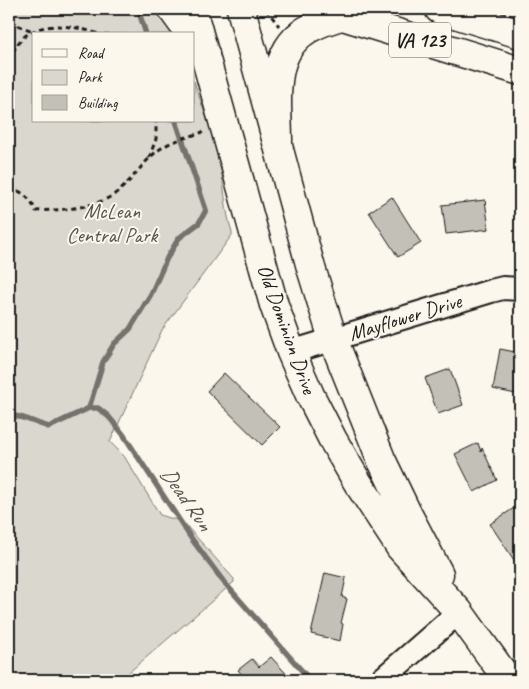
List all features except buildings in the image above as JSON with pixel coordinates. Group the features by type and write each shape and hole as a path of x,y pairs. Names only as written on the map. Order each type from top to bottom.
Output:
{"main road":[{"path":"172,9 189,32"},
{"name":"Old Dominion Drive","path":"192,9 195,32"},
{"name":"Old Dominion Drive","path":"241,9 311,268 333,339 369,430 407,513 460,612 508,680"},
{"name":"VA 123","path":"439,9 520,34"},
{"path":"278,142 278,77 285,52 304,31 319,23 330,12"},
{"name":"VA 123","path":"330,12 520,71"},
{"name":"Old Dominion Drive","path":"196,42 274,305 291,352 321,418 363,491 400,547 460,612"}],"street":[{"name":"Mayflower Drive","path":"291,352 491,291 503,288 520,289"},
{"path":"381,680 460,612"}],"path":[{"path":"266,9 274,20"},
{"path":"9,22 34,31 52,26 80,27 94,32"},
{"path":"9,60 14,48 23,37 32,32"},
{"path":"149,158 156,139 156,122"},
{"path":"9,189 18,190 30,200 36,211 58,210 105,200 121,189 149,158 161,148 172,142 197,134"}],"green space":[{"name":"McLean Central Park","path":"9,9 171,9 177,32 32,32 32,122 195,122 195,84 219,159 232,235 162,330 110,442 124,456 160,515 183,522 234,579 234,582 120,680 9,680"}],"waterway":[{"path":"138,9 145,32"},
{"path":"89,408 103,362 114,344 130,329 151,294 167,258 179,238 199,223 206,210 176,122"},
{"name":"Dead Run","path":"9,415 49,427 89,408 98,408 109,417 123,434 191,538 223,581 310,680"}]}
